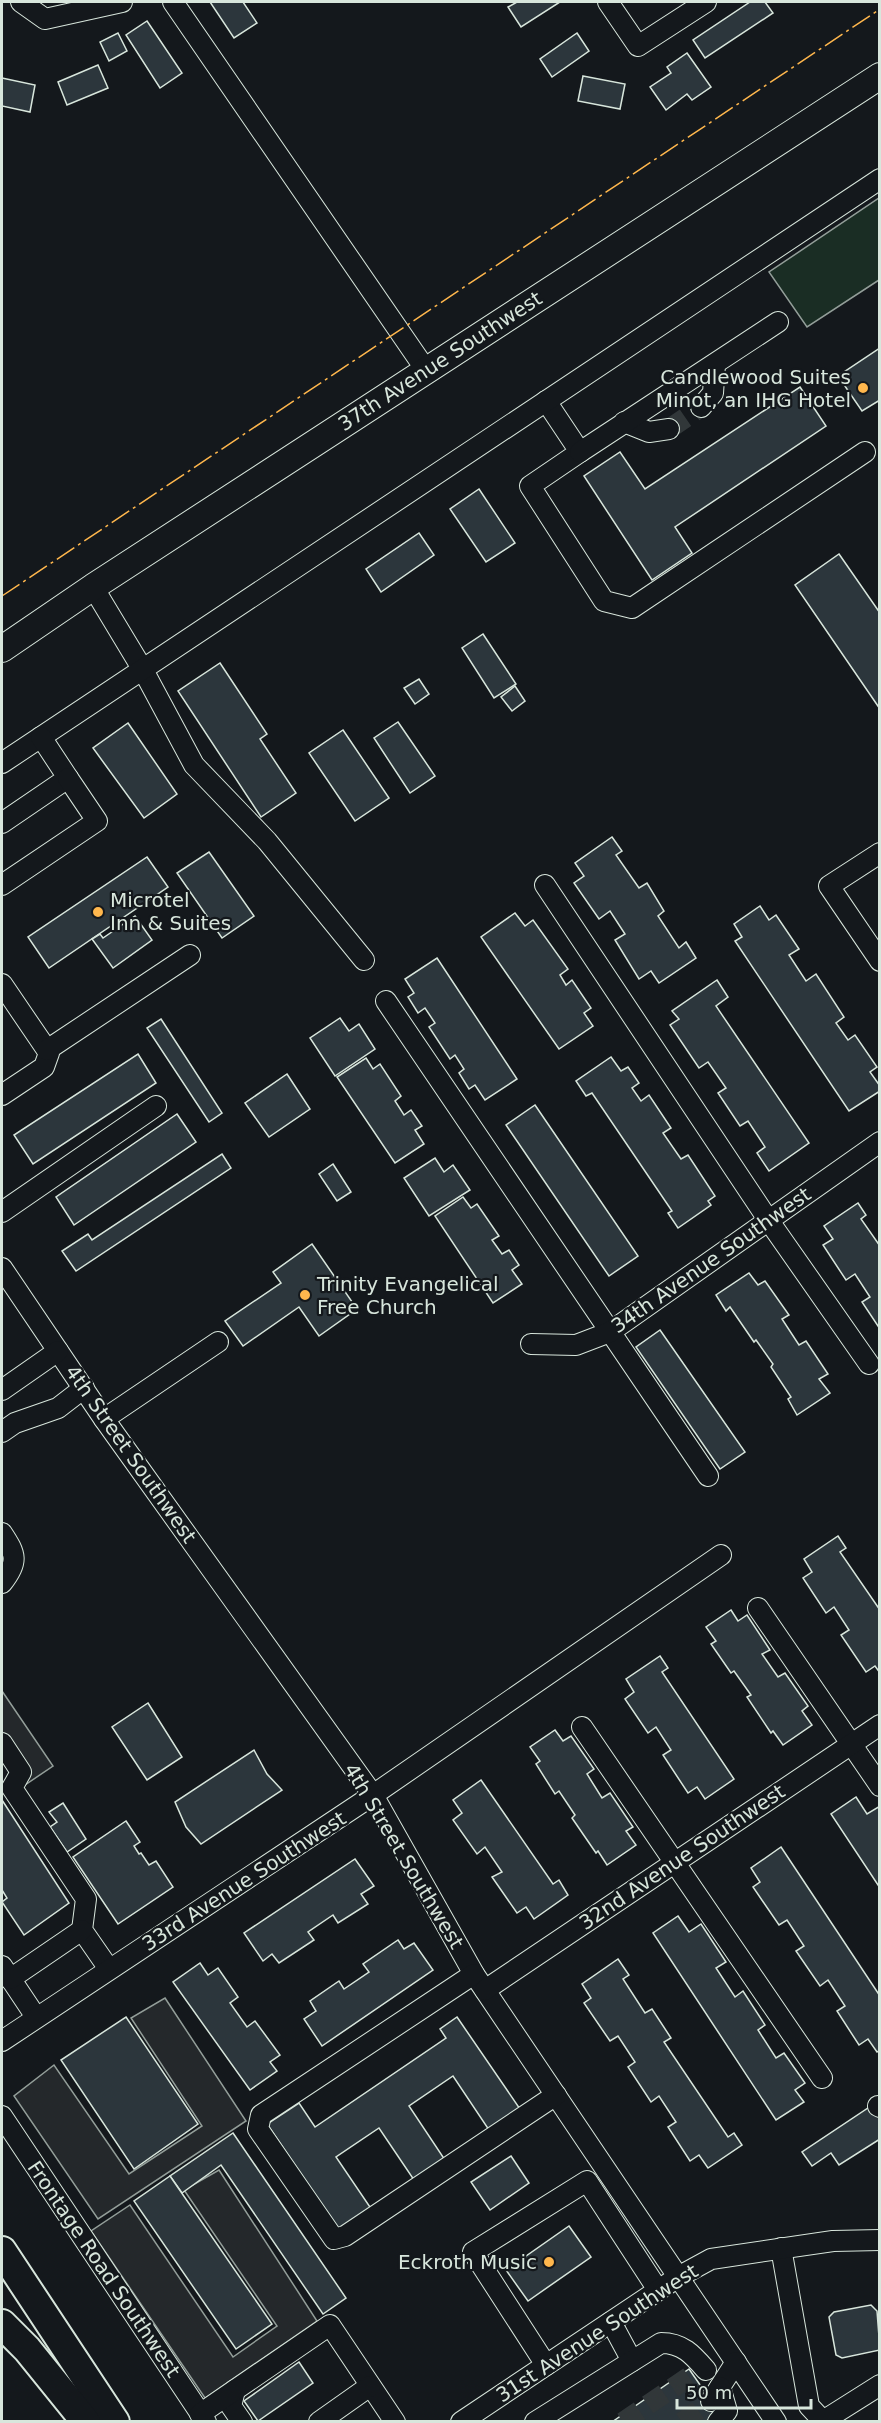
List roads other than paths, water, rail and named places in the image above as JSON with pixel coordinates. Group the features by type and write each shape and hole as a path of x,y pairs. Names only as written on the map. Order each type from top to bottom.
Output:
{"highway":[{"path":"2,2251 114,2421"},
{"path":"2,2281 16,2302 114,2421"},
{"path":"2,2324 27,2349 86,2421"},
{"path":"2,2330 64,2421"}],"main road":[{"name":"37th Avenue Southwest","path":"2,649 93,587 879,76"}],"street":[{"path":"21,2 45,20 122,2"},
{"path":"173,2 426,370"},
{"path":"608,2 638,46 706,2"},
{"path":"2,763 879,179"},
{"path":"778,322 530,486 604,601 632,608 865,452"},
{"path":"701,407 714,393 715,364"},
{"path":"546,401 580,452"},
{"path":"624,422 649,432 669,429"},
{"path":"93,587 143,669 194,765 267,841 364,960"},
{"path":"2,885 97,821 41,737"},
{"path":"2,823 68,778"},
{"path":"879,853 829,886 879,961"},
{"path":"545,885 769,1221 868,1364"},
{"path":"47,1050 190,955"},
{"path":"2,984 49,1053 44,1067 2,1095"},
{"path":"386,1001 708,1476"},
{"path":"2,1212 156,1106"},
{"name":"34th Avenue Southwest","path":"531,1344 576,1345 609,1332 879,1142"},
{"name":"4th Street Southwest","path":"2,1268 104,1419 373,1796 480,1982 776,2421"},
{"path":"104,1419 218,1342"},
{"path":"2,1388 58,1351"},
{"path":"2,1432 15,1423 58,1408 84,1389"},
{"path":"2,1533 14,1551 13,1569 2,1583"},
{"name":"33rd Avenue Southwest","path":"2,2041 373,1796 721,1555"},
{"path":"758,1608 879,1786"},
{"name":"32nd Avenue Southwest","path":"556,2095 345,2236 334,2239 258,2129 261,2115 674,1862 879,1725"},
{"path":"582,1727 822,2078"},
{"path":"2,1743 21,1772 12,1788 86,1899 82,1930 109,1969"},
{"path":"36,2017 6,1973 82,1930"},
{"name":"Frontage Road Southwest","path":"2,2116 203,2417"},
{"path":"546,2365 473,2252 587,2181 658,2290"},
{"name":"31st Avenue Southwest","path":"461,2421 678,2277 711,2259 833,2241 879,2240"},
{"path":"781,2248 809,2406 823,2421 879,2385"},
{"path":"611,2322 632,2361"},
{"path":"203,2417 235,2390 330,2325 395,2421"},
{"path":"535,2421 661,2343 675,2343 694,2356 700,2372 736,2362"},
{"path":"718,2421 727,2411 716,2394 736,2362"},
{"path":"319,2421 370,2386"},
{"path":"235,2390 231,2406 242,2421"}],"tunnel":[{"path":"669,429 701,407"},
{"path":"623,2422 693,2374"},
{"path":"682,2422 711,2401"}],"place":[{"name":"Candlewood Suites Minot, an IHG Hotel","path":"863,388"},
{"name":"Microtel Inn & Suites","path":"98,912"},
{"name":"Trinity Evangelical Free Church","path":"305,1295"},
{"name":"Eckroth Music","path":"549,2262"}]}
